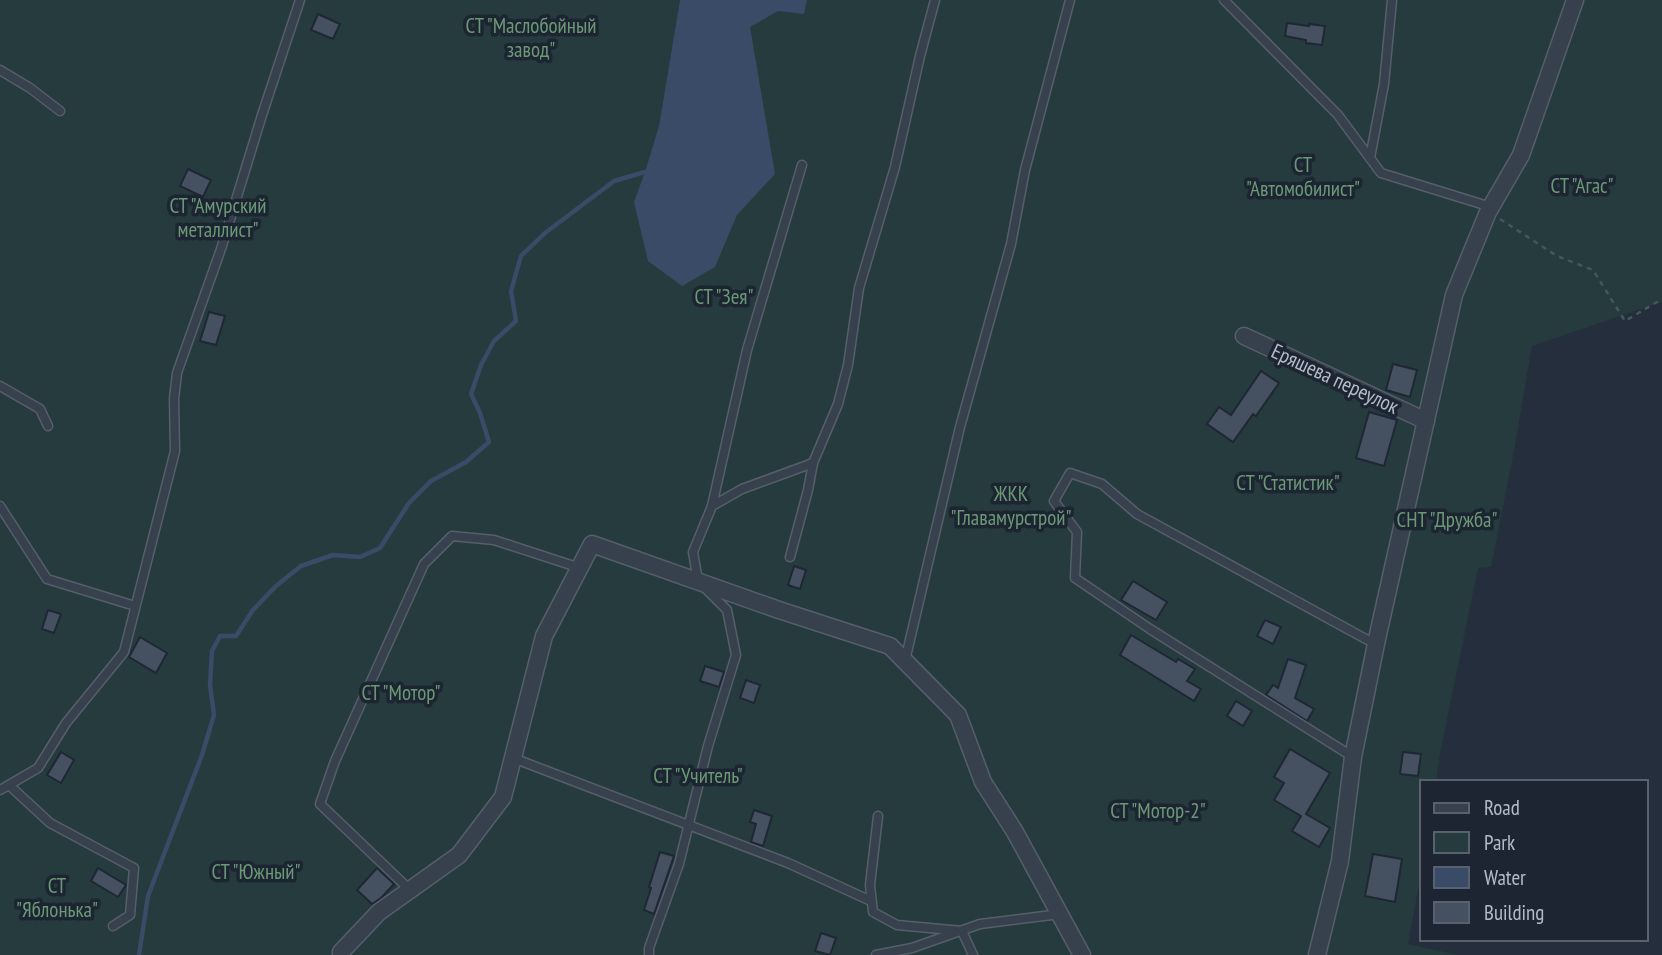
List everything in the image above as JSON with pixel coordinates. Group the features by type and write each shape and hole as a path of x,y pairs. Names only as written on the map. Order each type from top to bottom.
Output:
{"street":[{"path":"1317,955 1340,861 1353,757 1376,645 1454,295 1489,210 1521,155 1575,0"},
{"name":"Еряшева переулок","path":"1244,336 1426,421"},
{"path":"341,955 341,951 379,912 459,855 503,797 544,636 592,544 890,646 958,715 983,782 1015,832 1082,955"}],"lane":[{"path":"0,790 37,768 66,723 124,652 175,451 174,399 177,373 221,249 300,0"},
{"path":"790,557 813,463 838,404 845,378 859,288 895,167 935,0"},
{"path":"905,661 960,427 1011,244 1025,170 1070,0"},
{"path":"1225,0 1338,115 1381,173 1489,210"},
{"path":"1370,158 1384,84 1392,0"},
{"path":"0,70 60,111"},
{"path":"649,955 649,948 679,864 709,746 736,655 727,610 698,581 693,552 712,506 747,350 802,165"},
{"path":"0,386 40,409 48,426"},
{"path":"712,506 742,489 813,463"},
{"path":"1353,757 1150,629 1075,578 1077,532 1054,501 1070,473 1102,484 1137,514 1376,645"},
{"path":"0,506 47,579 135,606"},
{"path":"410,890 320,804 335,761 424,565 452,536 494,540 580,568"},
{"path":"513,758 788,863 872,901"},
{"path":"9,785 50,823 134,868 130,915 113,926"},
{"path":"878,816 870,885 873,912 897,925 962,930"},
{"path":"876,955 912,948 980,924 1060,914"},
{"path":"962,930 973,955"}],"path":[{"path":"1489,210 1557,256 1593,270 1625,321 1662,299"}],"green space":[{"path":"0,0 1662,0 1662,302 1532,346 1491,567 1478,568 1436,780 1420,780 1420,879 1408,944 1458,955 0,955"}],"water":[{"path":"680,0 807,0 804,14 778,11 750,27 775,174 737,215 715,267 682,286 648,261 634,202 659,126"}],"building":[{"path":"318,14 340,24 333,39 311,30"},
{"path":"1287,23 1325,26 1322,45 1285,36"},
{"path":"188,169 211,180 203,197 180,186"},
{"path":"209,312 225,316 216,345 200,341"},
{"path":"1393,364 1417,370 1410,397 1386,390"},
{"path":"1261,371 1279,383 1256,416 1253,414 1233,442 1207,424 1219,407 1231,415"},
{"path":"1369,412 1397,420 1384,466 1356,458"},
{"path":"794,566 806,570 800,589 788,585"},
{"path":"1133,581 1167,602 1156,620 1121,600"},
{"path":"48,610 61,614 54,633 42,629"},
{"path":"1265,620 1281,627 1273,644 1257,636"},
{"path":"1131,635 1176,662 1178,659 1195,669 1187,681 1201,689 1194,701 1120,655"},
{"path":"140,637 167,653 156,673 129,657"},
{"path":"1288,659 1306,665 1295,698 1314,709 1307,721 1266,695 1273,685 1278,688"},
{"path":"705,666 724,672 719,687 700,681"},
{"path":"746,680 760,685 754,703 740,698"},
{"path":"1236,701 1252,711 1243,726 1227,716"},
{"path":"1290,749 1330,773 1306,814 1330,828 1319,847 1292,831 1301,816 1274,800 1284,783 1274,777"},
{"path":"61,752 74,760 61,783 47,775"},
{"path":"1403,752 1421,754 1418,776 1400,774"},
{"path":"754,810 772,816 763,846 751,842 756,824 750,822"},
{"path":"660,852 674,856 654,914 644,910"},
{"path":"1373,854 1402,859 1395,902 1365,896"},
{"path":"98,868 126,885 118,897 91,881"},
{"path":"377,868 394,884 372,904 357,890"},
{"path":"821,933 836,938 830,955 815,951"}],"waterway":[{"path":"139,955 148,896 202,755 214,715 210,685 212,651 220,636 236,636 253,610 276,586 301,566 333,555 360,557 380,548 409,503 431,481 466,462 489,442 471,394 481,365 494,341 516,321 511,291 521,256 545,233 614,181 645,172"}],"park label":[{"name":"СТ \"Маслобойный завод\"","path":"531,38"},
{"name":"СТ \"Автомобилист\"","path":"1303,177"},
{"name":"СТ \"Агас\"","path":"1582,186"},
{"name":"СТ \"Амурский металлист\"","path":"218,218"},
{"name":"СТ \"Зея\"","path":"724,297"},
{"name":"СТ \"Статистик\"","path":"1288,483"},
{"name":"ЖКК \"Главамурстрой\"","path":"1011,506"},
{"name":"СНТ \"Дружба\"","path":"1447,520"},
{"name":"СТ \"Мотор\"","path":"401,693"},
{"name":"СТ \"Учитель\"","path":"698,776"},
{"name":"СТ \"Мотор-2\"","path":"1158,811"},
{"name":"СТ \"Южный\"","path":"256,872"},
{"name":"СТ \"Яблонька\"","path":"57,898"}]}
